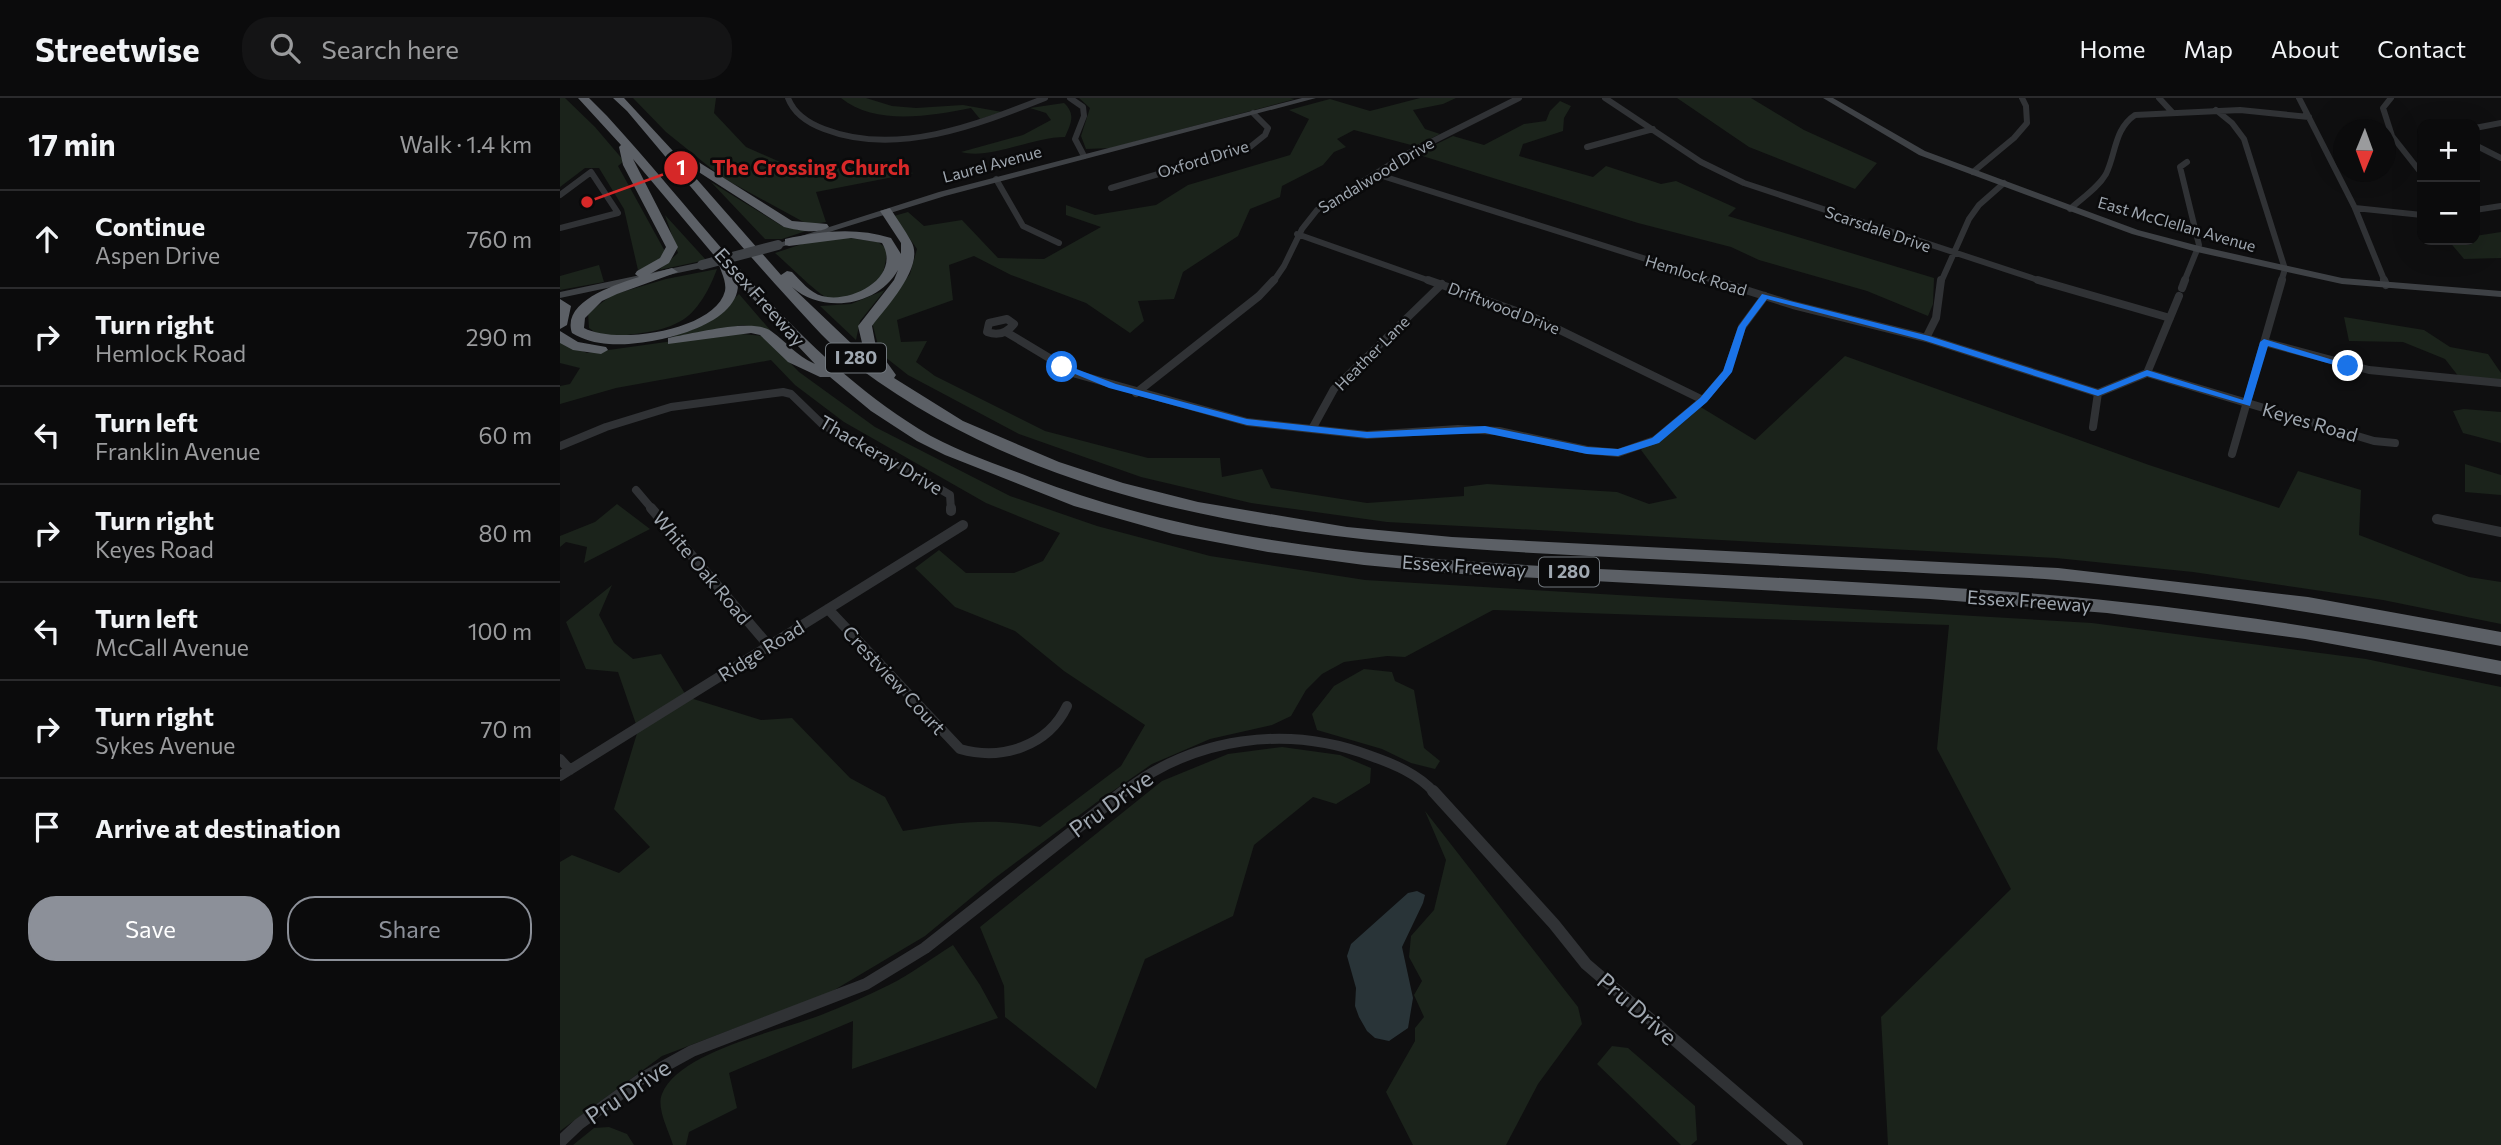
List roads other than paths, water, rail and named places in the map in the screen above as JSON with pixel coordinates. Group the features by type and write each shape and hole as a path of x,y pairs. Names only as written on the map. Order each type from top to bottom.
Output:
{"highway":[{"name":"Essex Freeway","path":"583,98 811,355 838,380 917,435 1036,488 1102,511 1235,543 1315,554 1467,567 2110,606 2275,626 2501,668"},
{"name":"Essex Freeway","path":"618,98 660,142 734,230 823,327 862,364 958,424 1054,466 1120,488 1198,508 1276,523 1452,543 2071,576 2308,604 2501,639"},
{"path":"622,140 629,164 672,247 664,260 625,281"},
{"path":"660,142 789,224 806,228 837,226"},
{"path":"886,211 907,243 908,261 900,281 865,326 865,335 869,350 903,392"},
{"path":"734,230 801,288 825,300 844,300 868,293 885,280 894,261 892,247 887,241 864,234 849,233 783,243"},
{"path":"673,272 626,286 598,299 578,318 577,330 593,340 623,341 673,332 704,319 723,304 731,292 729,274 715,247"},
{"path":"561,315 592,288"},
{"path":"560,335 565,341 579,348 612,350 751,329 765,332 793,359 838,380"}],"main road":[{"name":"Laurel Avenue","path":"560,295 702,265 996,179 1312,98"},
{"name":"East McClellan Avenue","path":"1828,98 1922,153 2070,209 2197,249 2342,281 2501,294"}],"street":[{"path":"788,98 792,108 816,126 845,135 884,138 929,135 966,128 1045,98"},
{"path":"1070,98 1080,104 1084,112 1075,139 1084,156"},
{"name":"Sandalwood Drive","path":"1136,393 1259,296 1283,268 1297,234 1317,210 1416,149 1519,98"},
{"name":"Scarsdale Drive","path":"1605,98 1701,162 1744,183 1955,254 2170,318"},
{"path":"1973,172 2023,129 2028,114 2022,98"},
{"path":"2159,98 2172,112"},
{"path":"2299,98 2356,208 2386,285"},
{"path":"2392,98 2383,108 2389,131 2417,167"},
{"path":"2216,110 2232,123 2244,139 2285,269 2232,454"},
{"path":"2070,209 2106,173 2126,120 2135,114 2216,110 2260,111 2309,117"},
{"name":"Oxford Drive","path":"1111,188 1250,147 1265,135 1268,128 1253,113"},
{"path":"2480,127 2501,123"},
{"path":"1587,148 1653,129"},
{"path":"2480,148 2501,158"},
{"path":"2094,427 2098,393 2147,373 2199,245 2180,167 2187,162"},
{"path":"560,195 591,172 605,189 618,213 560,228"},
{"name":"Hemlock Road","path":"1376,174 1765,296 1926,338 2098,393"},
{"path":"996,179 1023,226 1059,243"},
{"path":"1926,338 1937,318 1941,280 1969,219 1979,205 2004,183"},
{"path":"2480,209 2501,206"},
{"path":"2356,208 2417,214"},
{"name":"Driftwood Drive","path":"1297,234 1533,317 1703,400"},
{"name":"Heather Lane","path":"1312,429 1334,389 1442,284"},
{"path":"1006,332 1076,374 1247,422 1367,435 1458,429 1492,430 1587,450 1618,453 1656,440 1703,400 1727,372 1742,327 1765,296"},
{"path":"2264,342 2369,370 2501,383"},
{"name":"Keyes Road","path":"2147,373 2374,441 2395,443"},
{"name":"Thackeray Drive","path":"560,446 671,407 783,392 791,394 824,426 874,450 950,495 951,511"},
{"name":"White Oak Road","path":"636,490 769,646"},
{"path":"2437,519 2501,532"},
{"name":"Ridge Road","path":"565,773 962,525"},
{"name":"Crestview Court","path":"828,609 959,748 978,752 1000,751 1029,744 1054,731 1067,706"},
{"name":"Pru Drive","path":"560,1142 579,1124 640,1079 692,1051 866,984 925,947 1137,780 1200,751 1272,736 1344,745 1396,765 1423,780 1554,924 1586,964 1797,1145"},
{"path":"560,758 565,773"}],"place":[{"name":"The Crossing Church","path":"587,202"}]}
